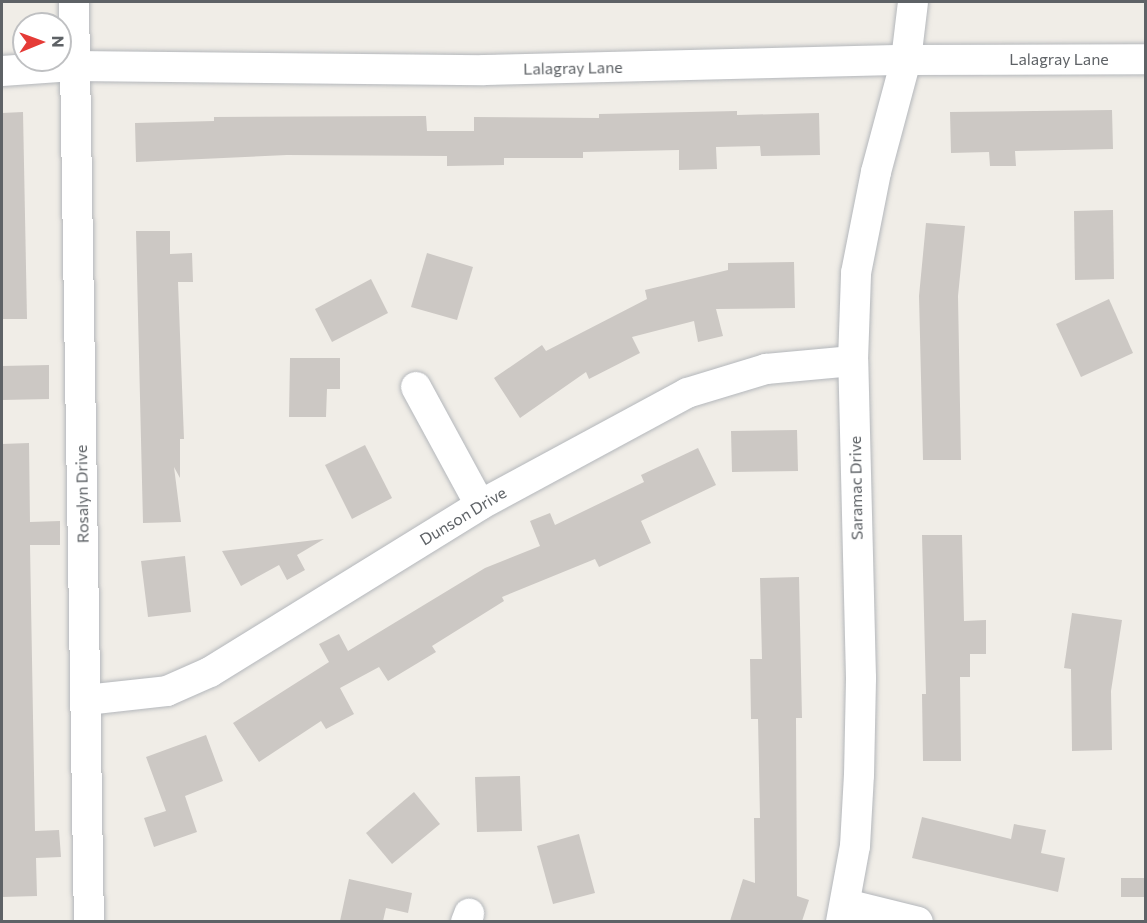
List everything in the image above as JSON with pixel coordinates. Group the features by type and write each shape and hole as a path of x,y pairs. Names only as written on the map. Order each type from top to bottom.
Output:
{"street":[{"name":"Rosalyn Drive","path":"74,2 73,66 89,921"},
{"name":"Saramac Drive","path":"843,913 855,846 861,678 854,361 856,273 876,172 906,60 913,2"},
{"name":"Lalagray Lane","path":"2,71 73,66 484,70 906,60 1146,58"},
{"name":"Dunson Drive","path":"86,700 166,691 210,672 480,505 687,393 766,369 854,361"},
{"path":"416,387 480,505"},
{"path":"843,913 918,921"}],"building":[{"path":"1112,110 1113,149 1015,151 1016,166 990,166 989,152 951,153 950,112"},
{"path":"737,111 737,115 819,113 820,155 761,156 760,146 716,147 717,169 679,170 679,150 583,152 583,158 504,158 504,165 447,166 447,156 287,155 136,162 135,123 214,121 214,117 426,116 427,131 474,131 474,117 599,118 599,114"},
{"path":"23,112 27,319 2,319 2,113"},
{"path":"1113,210 1114,279 1075,280 1074,211"},
{"path":"926,223 965,226 958,296 961,460 923,460 919,296"},
{"path":"136,231 170,231 170,254 192,253 193,282 178,282 184,439 180,439 180,478 174,467 181,522 143,523"},
{"path":"427,253 473,267 457,320 411,307"},
{"path":"794,262 795,308 716,309 723,336 698,342 694,321 632,337 640,353 589,379 586,372 520,418 494,378 542,345 546,351 647,299 645,290 728,270 728,263"},
{"path":"371,279 388,313 332,342 315,309"},
{"path":"1109,299 1133,353 1081,377 1056,324"},
{"path":"290,358 340,358 340,389 327,389 326,417 289,417"},
{"path":"49,365 49,399 2,400 2,366"},
{"path":"797,430 798,471 732,472 731,431"},
{"path":"29,443 30,522 60,521 60,545 30,545 35,831 59,830 61,857 36,858 37,896 2,897 2,444"},
{"path":"365,445 392,498 352,519 325,465"},
{"path":"698,448 716,485 641,521 651,543 599,567 595,559 502,597 504,601 432,646 436,652 388,681 379,667 340,688 354,714 326,729 321,721 259,762 233,723 329,662 319,644 339,634 348,651 485,568 540,546 530,521 550,513 555,525 644,482 641,475"},
{"path":"922,535 962,535 964,621 986,620 986,654 970,654 970,677 960,677 961,761 923,761 922,694 926,694"},
{"path":"324,539 297,555 305,570 287,580 279,565 241,586 222,551"},
{"path":"185,556 191,612 148,617 141,561"},
{"path":"799,577 802,718 796,718 797,896 809,900 802,921 730,921 743,879 755,883 754,818 760,818 758,719 751,719 750,659 762,659 760,578"},
{"path":"1072,613 1122,620 1111,691 1112,750 1072,751 1071,669 1064,668"},
{"path":"206,735 223,781 185,796 197,832 154,847 144,818 166,811 146,757"},
{"path":"520,776 522,831 477,832 475,777"},
{"path":"414,792 440,824 392,864 366,833"},
{"path":"922,817 1011,839 1014,824 1046,830 1041,853 1065,858 1058,892 912,858"},
{"path":"579,834 595,893 553,904 537,846"},
{"path":"1121,878 1146,878 1146,897 1121,897"},
{"path":"349,879 412,893 408,913 386,908 383,921 340,921"}]}
